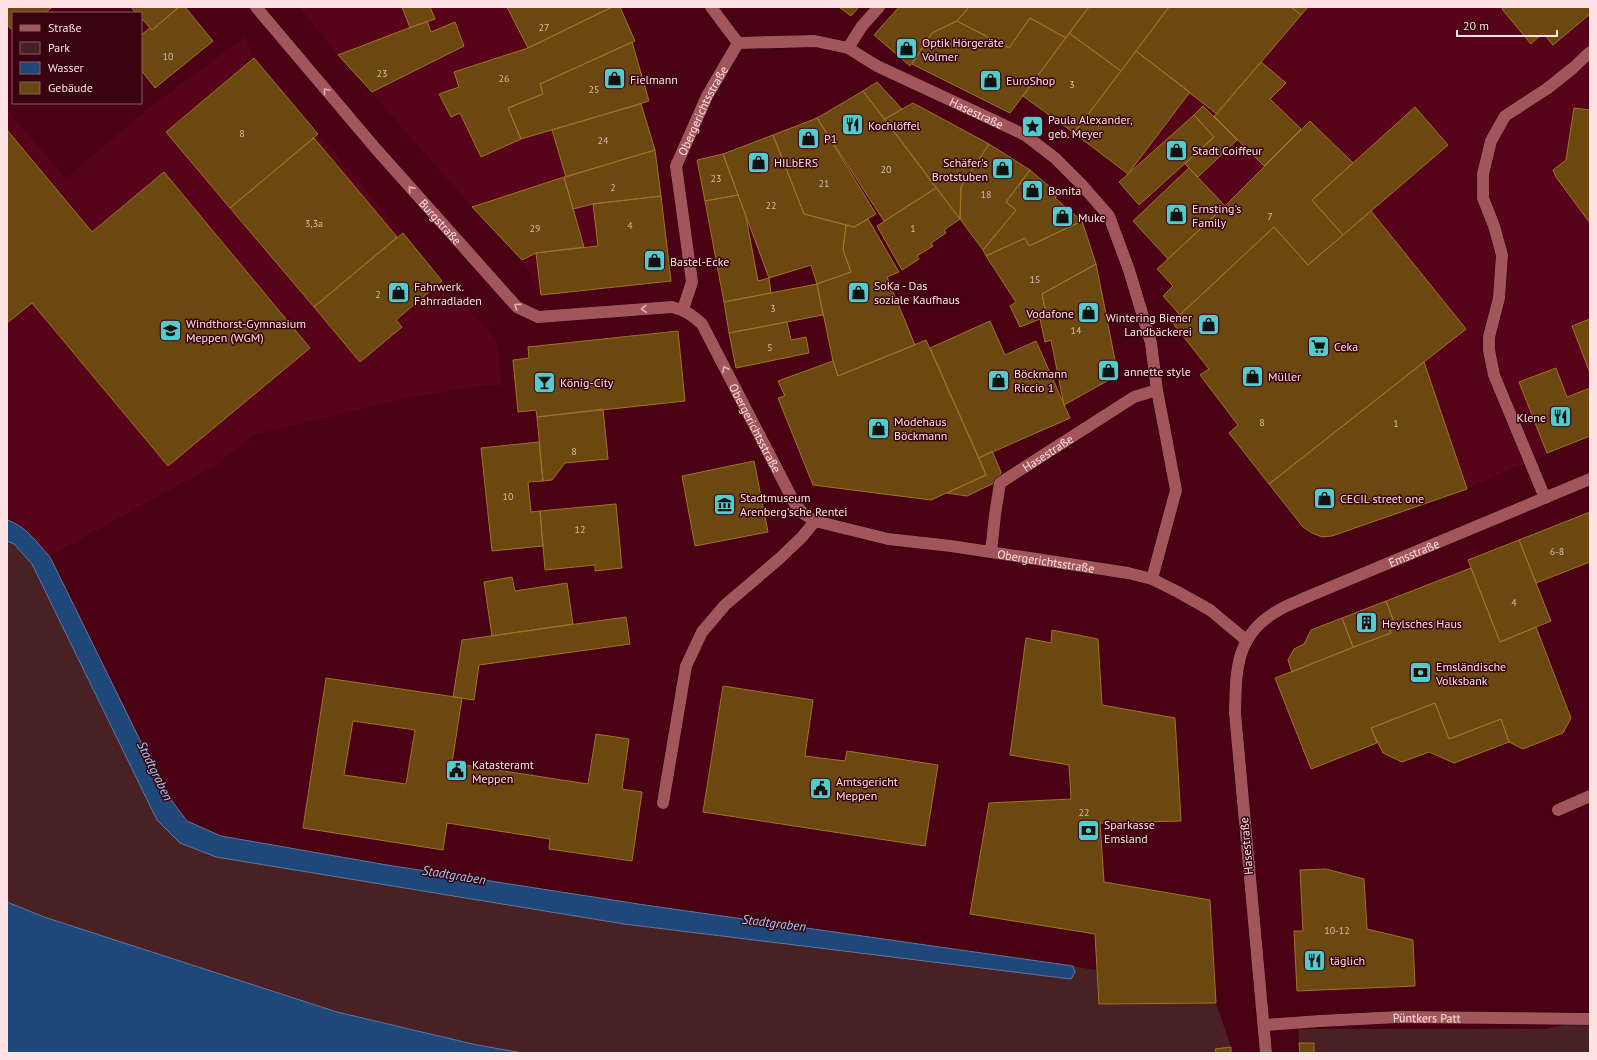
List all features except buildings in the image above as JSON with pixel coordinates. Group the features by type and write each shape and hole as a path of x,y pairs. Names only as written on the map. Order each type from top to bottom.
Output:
{"street":[{"name":"Burgstraße","path":"256,7 376,149 517,307 538,317 672,307 683,309"},
{"path":"711,7 738,43"},
{"path":"848,48 862,26 879,7"},
{"name":"Hasestraße","path":"738,43 815,41 848,48 876,66 1025,135 1055,158 1081,184 1109,216 1129,270 1151,343 1157,390 1176,490 1152,579"},
{"name":"Obergerichtsstraße","path":"738,43 707,96 676,166 692,282 683,309 702,324 795,504 804,514 815,521 888,539 991,552 1128,573 1152,579 1210,610 1246,640"},
{"path":"1545,498 1494,375 1489,350 1489,337 1498,298 1502,255 1494,226 1483,198 1482,174 1491,142 1505,116 1548,88 1590,52"},
{"name":"Hasestraße","path":"991,552 994,515 1000,483 1134,397 1157,390"},
{"name":"Emsstraße","path":"1246,640 1258,625 1274,613 1307,597 1590,479"},
{"path":"663,803 686,666 702,632 725,605 779,559 802,537 815,521"},
{"name":"Hasestraße","path":"1246,640 1236,669 1235,713 1260,994 1265,1025 1266,1053"},
{"path":"1558,810 1590,796"},
{"name":"Püntkers Patt","path":"1265,1025 1399,1017 1590,1019"}],"shaded area":[{"path":"299,7 620,7 649,101 641,104 655,150 671,281 541,295 522,260 472,207 338,55"},
{"path":"899,7 1590,7 1590,436 1547,453 1467,489 1332,536 1322,537 1312,533 1303,527 1229,433 1238,425 1200,375 1208,369 1172,322 1180,315 1163,296 1173,286 1157,269 1168,259 1133,221 1144,210 1119,182 1128,174 1023,96 1010,113 912,64 910,66 874,35"},
{"name":"Windthorst-Gymnasium Meppen (WGM)","path":"245,37 254,58 442,281 496,339 502,385 478,386 408,398 254,435 216,465 39,562 7,536 7,110 66,178 147,109"}],"green space":[{"path":"7,520 14,522 25,530 50,557 166,793 187,821 221,836 387,865 645,905 1097,970 1099,1004 1216,1003 1231,1047 1231,1053 523,1053 477,1045 337,1012 44,917 7,902"},
{"path":"1590,1019 1590,1053 1300,1053 1298,1029 1545,1029"}],"water":[{"name":"Stadtgraben","path":"7,520 14,522 25,530 50,557 166,793 187,821 221,836 387,865 645,905 1073,966 1075,972 1071,979 624,924 216,857 180,843 157,820 32,564 14,544 7,541"},
{"path":"7,902 44,917 337,1012 477,1045 523,1053 7,1053"}],"place":[{"name":"Optik Hörgeräte Volmer","path":"906,49"},
{"name":"Fielmann","path":"614,79"},
{"name":"EuroShop","path":"990,80"},
{"name":"Kochlöffel","path":"853,125"},
{"name":"Paula Alexander, geb. Meyer","path":"1033,126"},
{"name":"P1","path":"808,138"},
{"name":"Stadt Coiffeur","path":"1177,150"},
{"name":"HILbERS","path":"758,162"},
{"name":"Schäfer's Brotstuben","path":"1003,169"},
{"name":"Bonita","path":"1033,190"},
{"name":"Ernsting's Family","path":"1177,215"},
{"name":"Muke","path":"1063,217"},
{"name":"Bastel-Ecke","path":"654,261"},
{"name":"SoKa - Das soziale Kaufhaus","path":"859,292"},
{"name":"Fahrwerk. Fahrradladen","path":"399,293"},
{"name":"Vodafone","path":"1089,313"},
{"name":"Wintering Biener Landbäckerei","path":"1208,324"},
{"name":"Windthorst-Gymnasium Meppen (WGM)","path":"170,330"},
{"name":"Ceka","path":"1318,346"},
{"name":"annette style","path":"1108,371"},
{"name":"Müller","path":"1252,376"},
{"name":"Böckmann Riccio 1","path":"999,380"},
{"name":"König-City","path":"545,382"},
{"name":"Klene","path":"1561,417"},
{"name":"Modehaus Böckmann","path":"878,428"},
{"name":"CECIL street one","path":"1325,498"},
{"name":"Stadtmuseum Arenberg'sche Rentei","path":"725,504"},
{"name":"Heylsches Haus","path":"1367,623"},
{"name":"Emsländische Volksbank","path":"1420,673"},
{"name":"Katasteramt Meppen","path":"456,771"},
{"name":"Amtsgericht Meppen","path":"821,788"},
{"name":"Sparkasse Emsland","path":"1088,831"},
{"name":"täglich","path":"1315,960"}]}
